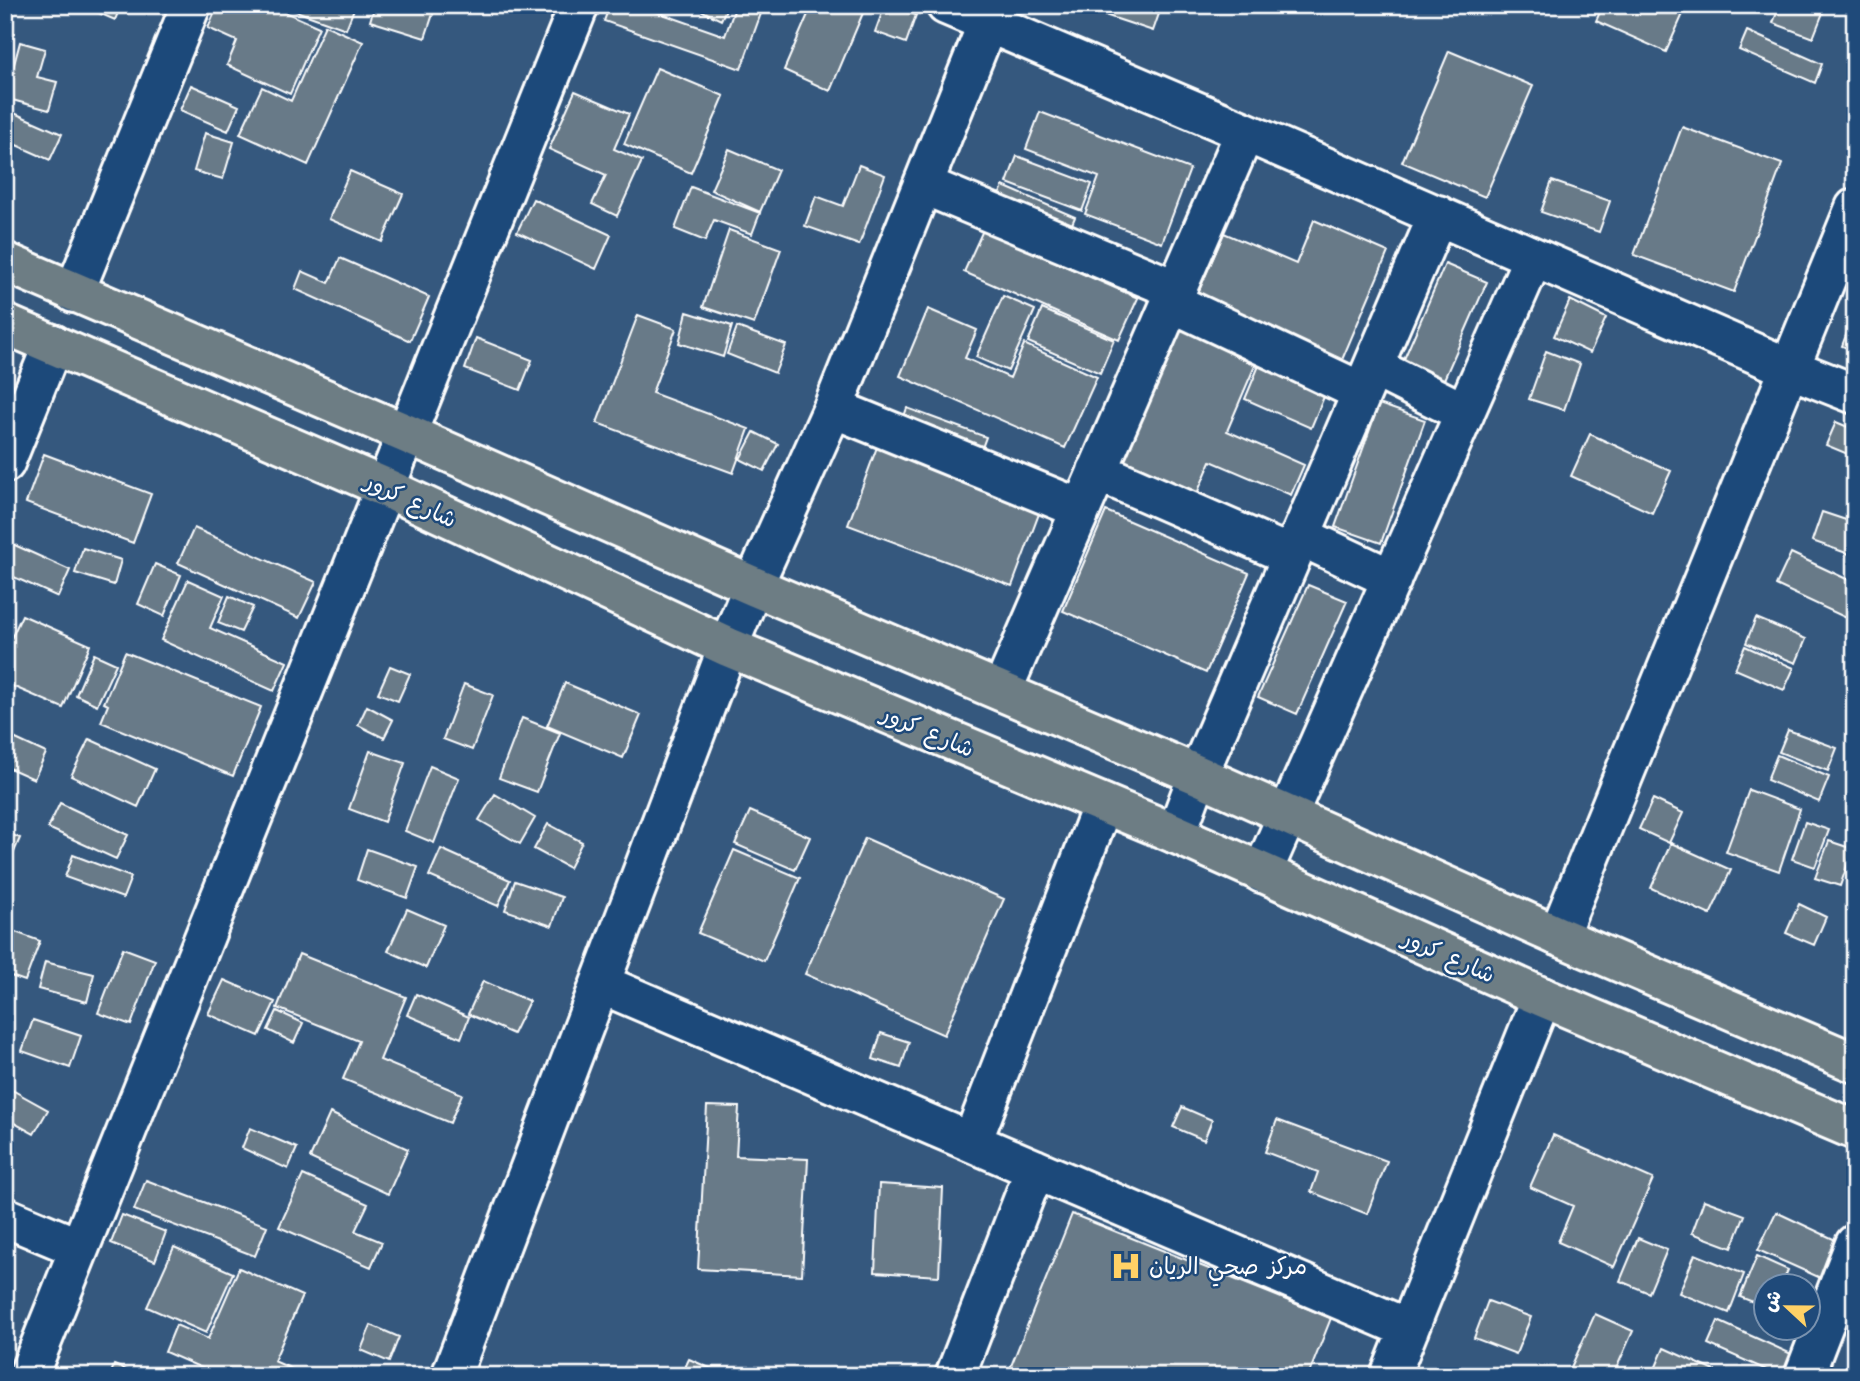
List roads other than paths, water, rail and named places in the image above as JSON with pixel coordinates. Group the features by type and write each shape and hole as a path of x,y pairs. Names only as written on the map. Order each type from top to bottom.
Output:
{"main road":[{"path":"5,262 753,586 1198,775 1558,936 1855,1063"},
{"name":"شارع كرور","path":"5,324 384,487 728,647 1176,834 1542,997 1855,1130"}],"street":[{"path":"74,293 191,5"},
{"path":"28,1376 579,5"},
{"path":"946,5 992,14 1245,132 1533,258 1855,394"},
{"path":"452,1376 728,647 833,408 992,14"},
{"path":"1002,691 1245,132"},
{"path":"924,185 1367,379 1465,413"},
{"path":"1558,936 1855,208"},
{"path":"1176,834 1198,775 1437,215"},
{"path":"1262,873 1533,258"},
{"path":"5,463 53,344"},
{"path":"833,408 1081,509"},
{"path":"1097,471 1392,579"},
{"path":"972,1142 1104,804"},
{"path":"601,984 1409,1329"},
{"path":"1390,1376 1542,997"},
{"path":"956,1376 1035,1169"},
{"path":"5,1217 79,1248"},
{"path":"1804,1376 1855,1244"}],"place":[{"name":"مركز صحي الريان","path":"1126,1266"}]}
